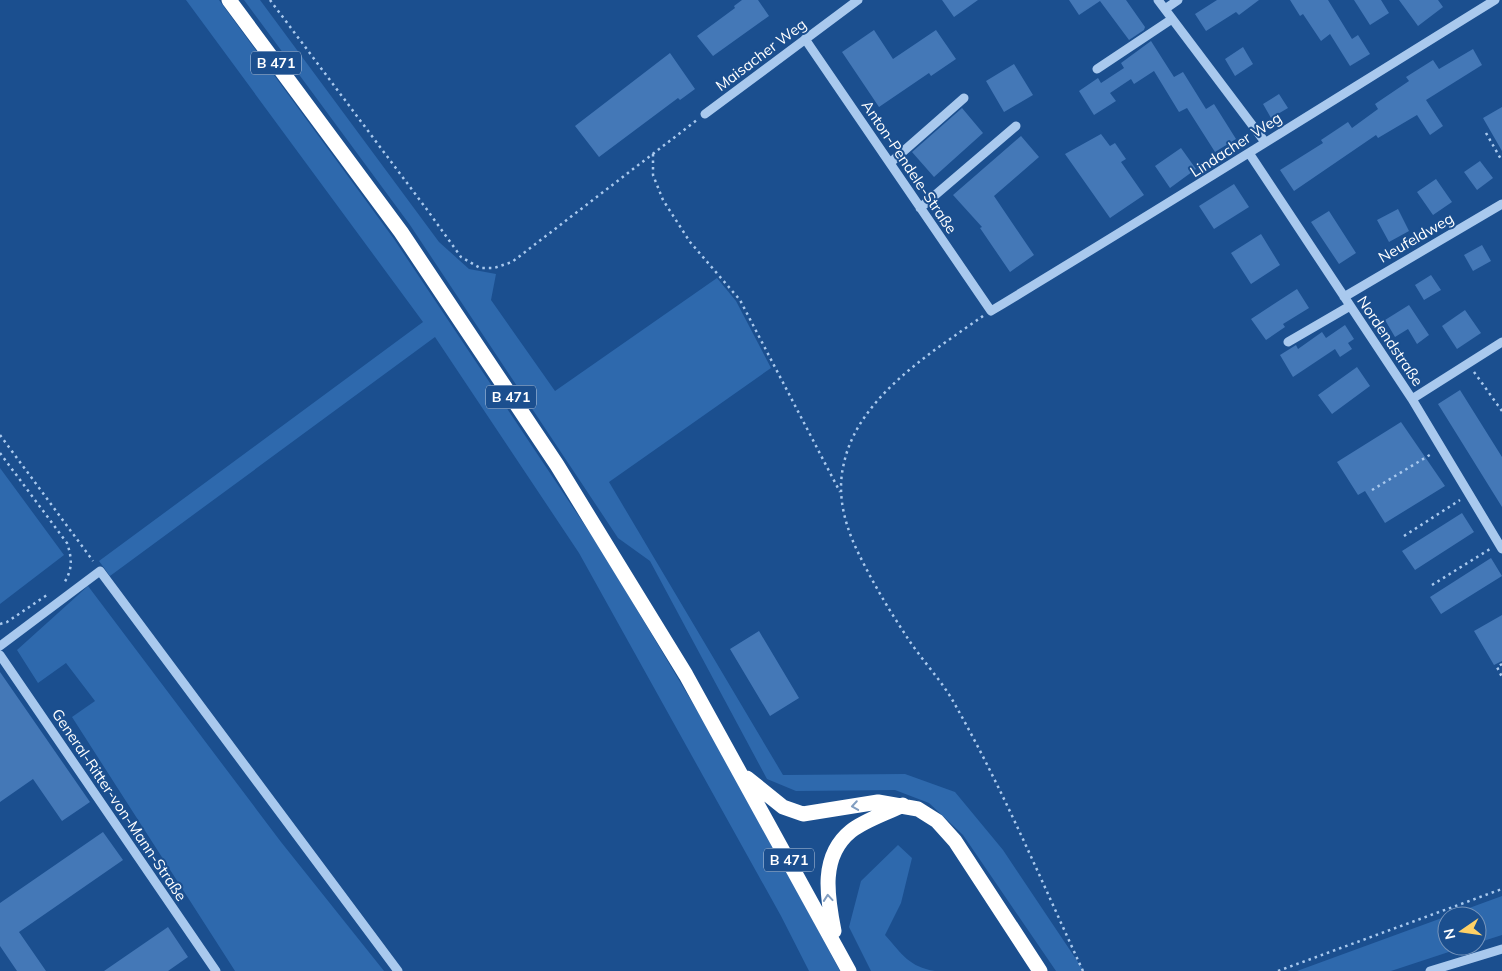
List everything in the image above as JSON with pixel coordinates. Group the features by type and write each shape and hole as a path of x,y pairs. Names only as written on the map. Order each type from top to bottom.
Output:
{"highway":[{"name":"B 471","path":"228,0 401,232 552,457 655,623 742,774 849,971"},
{"path":"742,774 783,806 803,814 878,802 918,809 937,821 955,841 1040,971"},
{"path":"836,946 829,906 827,877 834,850 852,830 903,805"}],"street":[{"name":"Maisacher Weg","path":"705,114 858,0"},
{"path":"1158,0 1265,142"},
{"path":"1165,9 1178,0"},
{"name":"Lindacher Weg","path":"991,311 1173,202 1265,142 1496,0"},
{"path":"1097,69 1172,19"},
{"name":"Anton-Pendele-Straße","path":"805,39 991,311"},
{"path":"890,163 964,98"},
{"path":"920,208 1016,126"},
{"name":"Nordendstraße","path":"1249,153 1412,399 1500,547"},
{"name":"Neufeldweg","path":"1344,297 1502,204"},
{"path":"1288,342 1350,306"},
{"path":"1412,399 1502,342"},
{"path":"0,646 100,571 395,968 385,971"},
{"name":"General-Ritter-von-Mann-Straße","path":"0,655 216,971"},
{"path":"1430,971 1502,948"}],"path":[{"path":"270,0 428,210 461,257 480,268 494,268 512,262 705,114"},
{"path":"1486,133 1502,161"},
{"path":"653,154 653,175 663,200 690,242 740,300 840,492"},
{"path":"991,311 914,364 878,400 856,432 844,462 840,492 844,516 855,546 905,635 952,699 996,783 1083,971"},
{"path":"1468,363 1502,411"},
{"path":"0,435 100,571"},
{"path":"1372,490 1441,449"},
{"path":"0,453 67,543 71,557 70,574 64,584"},
{"path":"1404,536 1469,494"},
{"path":"1432,585 1500,547"},
{"path":"0,624 7,622 47,594"},
{"path":"1502,664 1497,667 1502,677"},
{"path":"1278,971 1502,889"}],"shaded area":[{"path":"186,0 219,0 394,239 602,551 729,764 840,971 809,971 781,916 579,553 435,337 110,576 99,561 423,322"},
{"path":"244,0 260,0 439,242 469,269 496,274 491,300 555,391 717,278 736,301 771,368 609,482 783,775 905,774 955,792 1003,850 1084,971 1056,971 963,835 929,803 895,790 796,791 767,779 650,561 618,538 410,225"},
{"path":"0,468 64,555 0,604"},
{"path":"88,586 281,842 384,971 235,971 72,717 95,701 66,663 38,683 17,650"},
{"path":"898,845 912,858 901,903 885,935 901,954 912,963 935,971 871,971 849,927 861,881"},
{"path":"1502,896 1502,935 1487,940 1487,906 1474,906"},
{"path":"1437,920 1437,956 1391,971 1297,971"}],"building":[{"path":"742,0 758,0 769,16 713,56 697,36 735,8 734,6"},
{"path":"942,0 978,0 954,17"},
{"path":"1069,0 1126,0 1145,27 1144,30 1129,40 1100,1 1079,15"},
{"path":"1217,0 1259,0 1239,15 1236,12 1206,31 1195,14"},
{"path":"1290,0 1328,0 1352,39 1358,35 1370,54 1350,66 1330,34 1321,41 1303,14 1300,16"},
{"path":"1354,0 1381,0 1389,13 1370,25"},
{"path":"1399,0 1438,0 1443,7 1418,26"},
{"path":"874,30 893,59 936,30 956,59 931,76 929,73 879,107 842,52"},
{"path":"1151,41 1174,77 1183,72 1206,109 1214,104 1236,139 1215,152 1187,108 1179,112 1154,71 1134,84 1131,79 1110,93 1116,101 1094,115 1079,91 1098,78 1101,83 1124,68 1121,63"},
{"path":"1243,47 1253,64 1235,76 1225,59"},
{"path":"1473,49 1482,65 1426,100 1443,126 1430,135 1417,115 1378,138 1376,135 1294,191 1280,170 1323,143 1321,140 1348,122 1352,128 1378,109 1375,104 1409,81 1406,77 1433,60 1439,69"},
{"path":"670,53 695,89 680,100 678,98 599,157 575,126"},
{"path":"1014,64 1033,95 1004,112 986,81"},
{"path":"1279,94 1288,108 1271,118 1263,104"},
{"path":"1502,107 1502,151 1483,118"},
{"path":"962,108 983,133 934,177 912,152"},
{"path":"1101,134 1110,146 1115,143 1126,159 1121,162 1144,195 1110,218 1065,154"},
{"path":"1021,136 1039,157 994,196 1034,255 1010,272 980,228 982,227 953,195"},
{"path":"1181,148 1196,169 1170,188 1155,166"},
{"path":"1480,161 1493,178 1477,190 1464,172"},
{"path":"1436,179 1452,202 1433,215 1417,192"},
{"path":"1234,184 1249,207 1214,229 1199,206"},
{"path":"1398,209 1409,231 1389,242 1377,220"},
{"path":"1329,211 1356,253 1339,264 1311,222"},
{"path":"1261,234 1280,265 1251,284 1231,253"},
{"path":"1482,245 1491,261 1473,271 1464,255"},
{"path":"1431,275 1441,290 1424,300 1415,285"},
{"path":"1297,289 1309,308 1283,324 1285,327 1266,340 1251,319"},
{"path":"1409,305 1429,335 1417,344 1408,329 1395,337 1385,320"},
{"path":"1465,310 1481,333 1457,349 1442,326"},
{"path":"1345,325 1354,339 1348,343 1352,349 1340,357 1335,349 1293,377 1280,355 1296,345 1298,349 1322,332 1326,338"},
{"path":"1357,367 1370,386 1332,414 1318,395"},
{"path":"1460,390 1502,457 1502,507 1438,404"},
{"path":"1401,422 1445,486 1385,523 1365,491 1358,495 1337,462"},
{"path":"1462,513 1474,532 1415,570 1402,551"},
{"path":"1491,558 1502,576 1441,614 1430,597"},
{"path":"1502,615 1502,661 1494,665 1474,631"},
{"path":"759,631 799,698 770,716 730,649"},
{"path":"0,672 90,802 62,821 33,779 0,802"},
{"path":"103,832 123,860 19,932 46,971 17,971 0,946 0,903"},
{"path":"168,927 188,957 168,971 104,971"}]}
